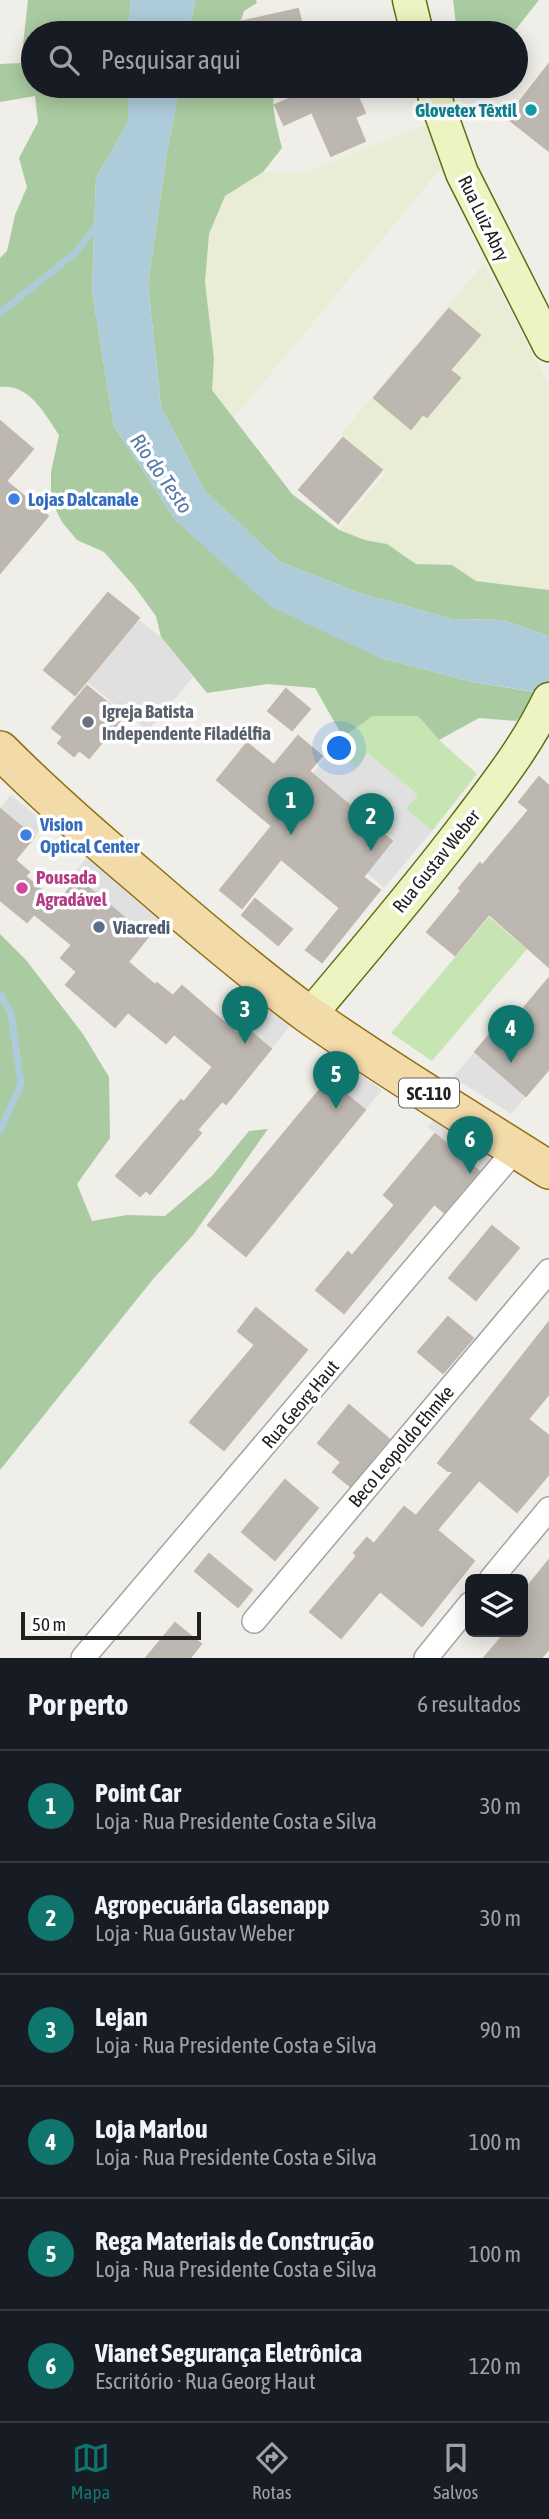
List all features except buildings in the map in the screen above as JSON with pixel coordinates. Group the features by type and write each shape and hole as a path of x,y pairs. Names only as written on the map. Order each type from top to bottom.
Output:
{"main road":[{"name":"SC-110","path":"0,750 30,781 177,909 310,1015 549,1170"}],"street":[{"path":"409,0 414,21"},
{"name":"Rua Luiz Abry","path":"435,98 462,173 548,340"},
{"name":"Rua Gustav Weber","path":"310,1015 440,859 513,763 535,729 549,699"},
{"name":"Rua Georg Haut","path":"83,1658 516,1149"},
{"name":"Beco Leopoldo Ehmke","path":"254,1621 549,1271"},
{"path":"495,1574 549,1509"},
{"path":"426,1658 465,1610"}],"green space":[{"path":"28,0 131,0 128,21 26,21"},
{"path":"195,0 256,0 257,3 244,11 241,21 191,21"},
{"path":"453,0 539,0 522,21 456,21"},
{"path":"21,63 21,98 23,98 0,102 0,64"},
{"path":"35,98 128,98 128,122 96,178 92,291 114,426 176,521 380,658 473,682 541,693 516,721 479,718 439,740 418,716 373,716 343,737 315,688 267,684 207,693 161,637 156,616 134,586 104,552 77,540 62,522 51,500 51,472 59,435 28,395 10,387 0,387 0,258 7,251 15,215 27,187 19,158 38,122"},
{"path":"178,98 274,98 276,125 282,148 263,172 225,196 209,234 205,282 214,359 212,390 292,494 339,530 365,540 387,544 416,564 452,565 476,581 549,590 549,636 503,620 452,619 360,593 280,562 204,490 161,407 148,284"},
{"path":"426,124 442,167 233,419 212,390 214,359 205,282 209,234 225,196 263,172 304,173"},
{"path":"484,263 549,385 549,590 476,581 452,565 416,564 387,544 365,540 339,530 386,472 341,434"},
{"path":"373,716 418,716 439,740 477,774 432,831 406,809 417,794 368,754 356,768 333,749 343,737"},
{"path":"489,917 527,949 432,1061 391,1033"},
{"path":"0,934 26,960 83,1034 109,1077 110,1138 77,1184 92,1221 127,1215 165,1216 212,1176 249,1131 268,1129 193,1235 154,1278 0,1470"}],"shaded area":[{"path":"139,620 161,637 193,677 148,731 87,682"},
{"path":"333,749 356,768 368,753 418,795 406,809 432,831 384,888 367,873 394,840 327,785 300,817 286,805"},
{"path":"11,795 45,823 35,836 0,808"},
{"path":"89,855 164,918 148,936 74,873"},
{"path":"263,1006 290,1026 272,1048 246,1027"},
{"path":"474,1053 526,1096 511,1114 453,1077"},
{"path":"342,1062 382,1090 365,1110 328,1080"},
{"path":"438,1114 496,1152 481,1171 428,1127"}],"water":[{"path":"131,0 195,0 191,21 128,21"},
{"name":"Rio do Testo","path":"128,98 178,98 148,284 161,407 204,490 280,562 360,593 452,619 503,620 549,636 549,694 473,682 380,658 271,607 176,521 114,426 92,291 96,178 128,122"}],"waterway":[{"path":"0,313 74,254 100,222"},
{"path":"0,994 11,1014 21,1084 0,1131"}],"place":[{"name":"Glovetex Têxtil","path":"531,110"},
{"name":"Lojas Dalcanale","path":"14,499"},
{"name":"Igreja Batista Independente Filadélfia","path":"88,722"},
{"name":"Vision Optical Center","path":"26,835"},
{"name":"Point Car","path":"291,835"},
{"name":"Agropecuária Glasenapp","path":"371,851"},
{"name":"Pousada Agradável","path":"22,888"},
{"name":"Viacredi","path":"99,927"},
{"name":"Lejan","path":"245,1044"},
{"name":"Loja Marlou","path":"511,1063"},
{"name":"Rega Materiais de Construção","path":"336,1109"},
{"name":"Vianet Segurança Eletrônica","path":"470,1174"}]}
